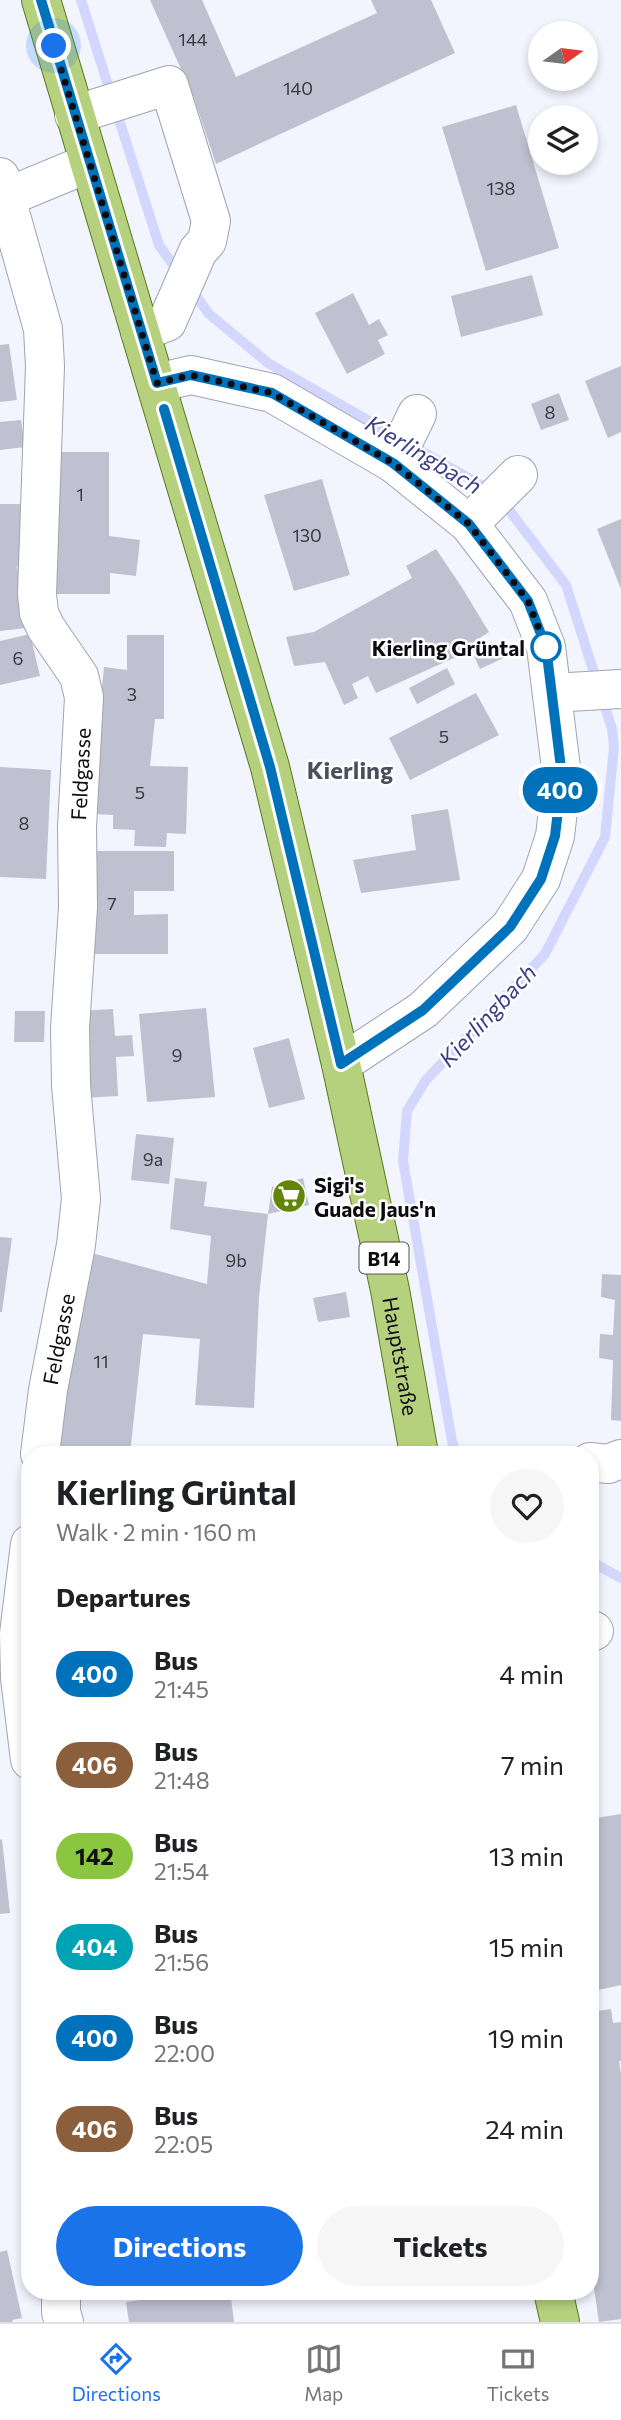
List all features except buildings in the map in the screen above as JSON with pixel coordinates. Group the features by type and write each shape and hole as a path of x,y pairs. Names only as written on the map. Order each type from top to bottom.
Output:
{"main road":[{"name":"Hauptstraße","path":"41,0 87,111 89,163 270,767 341,1064 390,1290 418,1446"},
{"path":"555,2300 560,2322"}],"street":[{"path":"87,111 169,85 211,221 207,242 198,251 167,322 140,332"},
{"name":"Feldgasse","path":"41,1446 48,1390 76,1245 80,1199 71,1085 70,1028 78,907 77,827 84,697 79,676 46,628 39,613 37,594 46,366 43,329 4,187 89,163"},
{"path":"157,383 191,375 272,393 393,463 469,524 528,601 546,647 586,691 562,776 555,836 541,879 510,927 423,1010 341,1064"},
{"path":"393,463 417,415"},
{"path":"469,524 518,475"},
{"path":"599,1463 608,1464 621,1459"},
{"path":"21,1618 21,1685"},
{"path":"61,2300 64,2322"}],"waterway":[{"name":"Kierlingbach","path":"81,0 159,245 179,273"},
{"name":"Kierlingbach","path":"190,288 209,314 268,363 479,484 509,510 566,585 612,729 614,747 605,837 545,954 426,1080 407,1111 403,1161 454,1446"},
{"name":"Kierlingbach","path":"599,1566 621,1578"}],"bus line":[{"name":"400","path":"41,0 157,383 191,375 272,393 393,463 469,524 528,601 546,647 562,776 555,836 541,879 510,927 423,1010 341,1064 270,767 164,409"}],"place":[{"name":"Kierling Grüntal","path":"546,647"},
{"name":"Sigi's Guade Jaus'n","path":"289,1196"}],"district":[{"name":"Kierling","path":"350,769"}],"route":[{"path":"54,46 157,383 191,375 272,393 393,463 469,524 528,601 546,647"}]}
